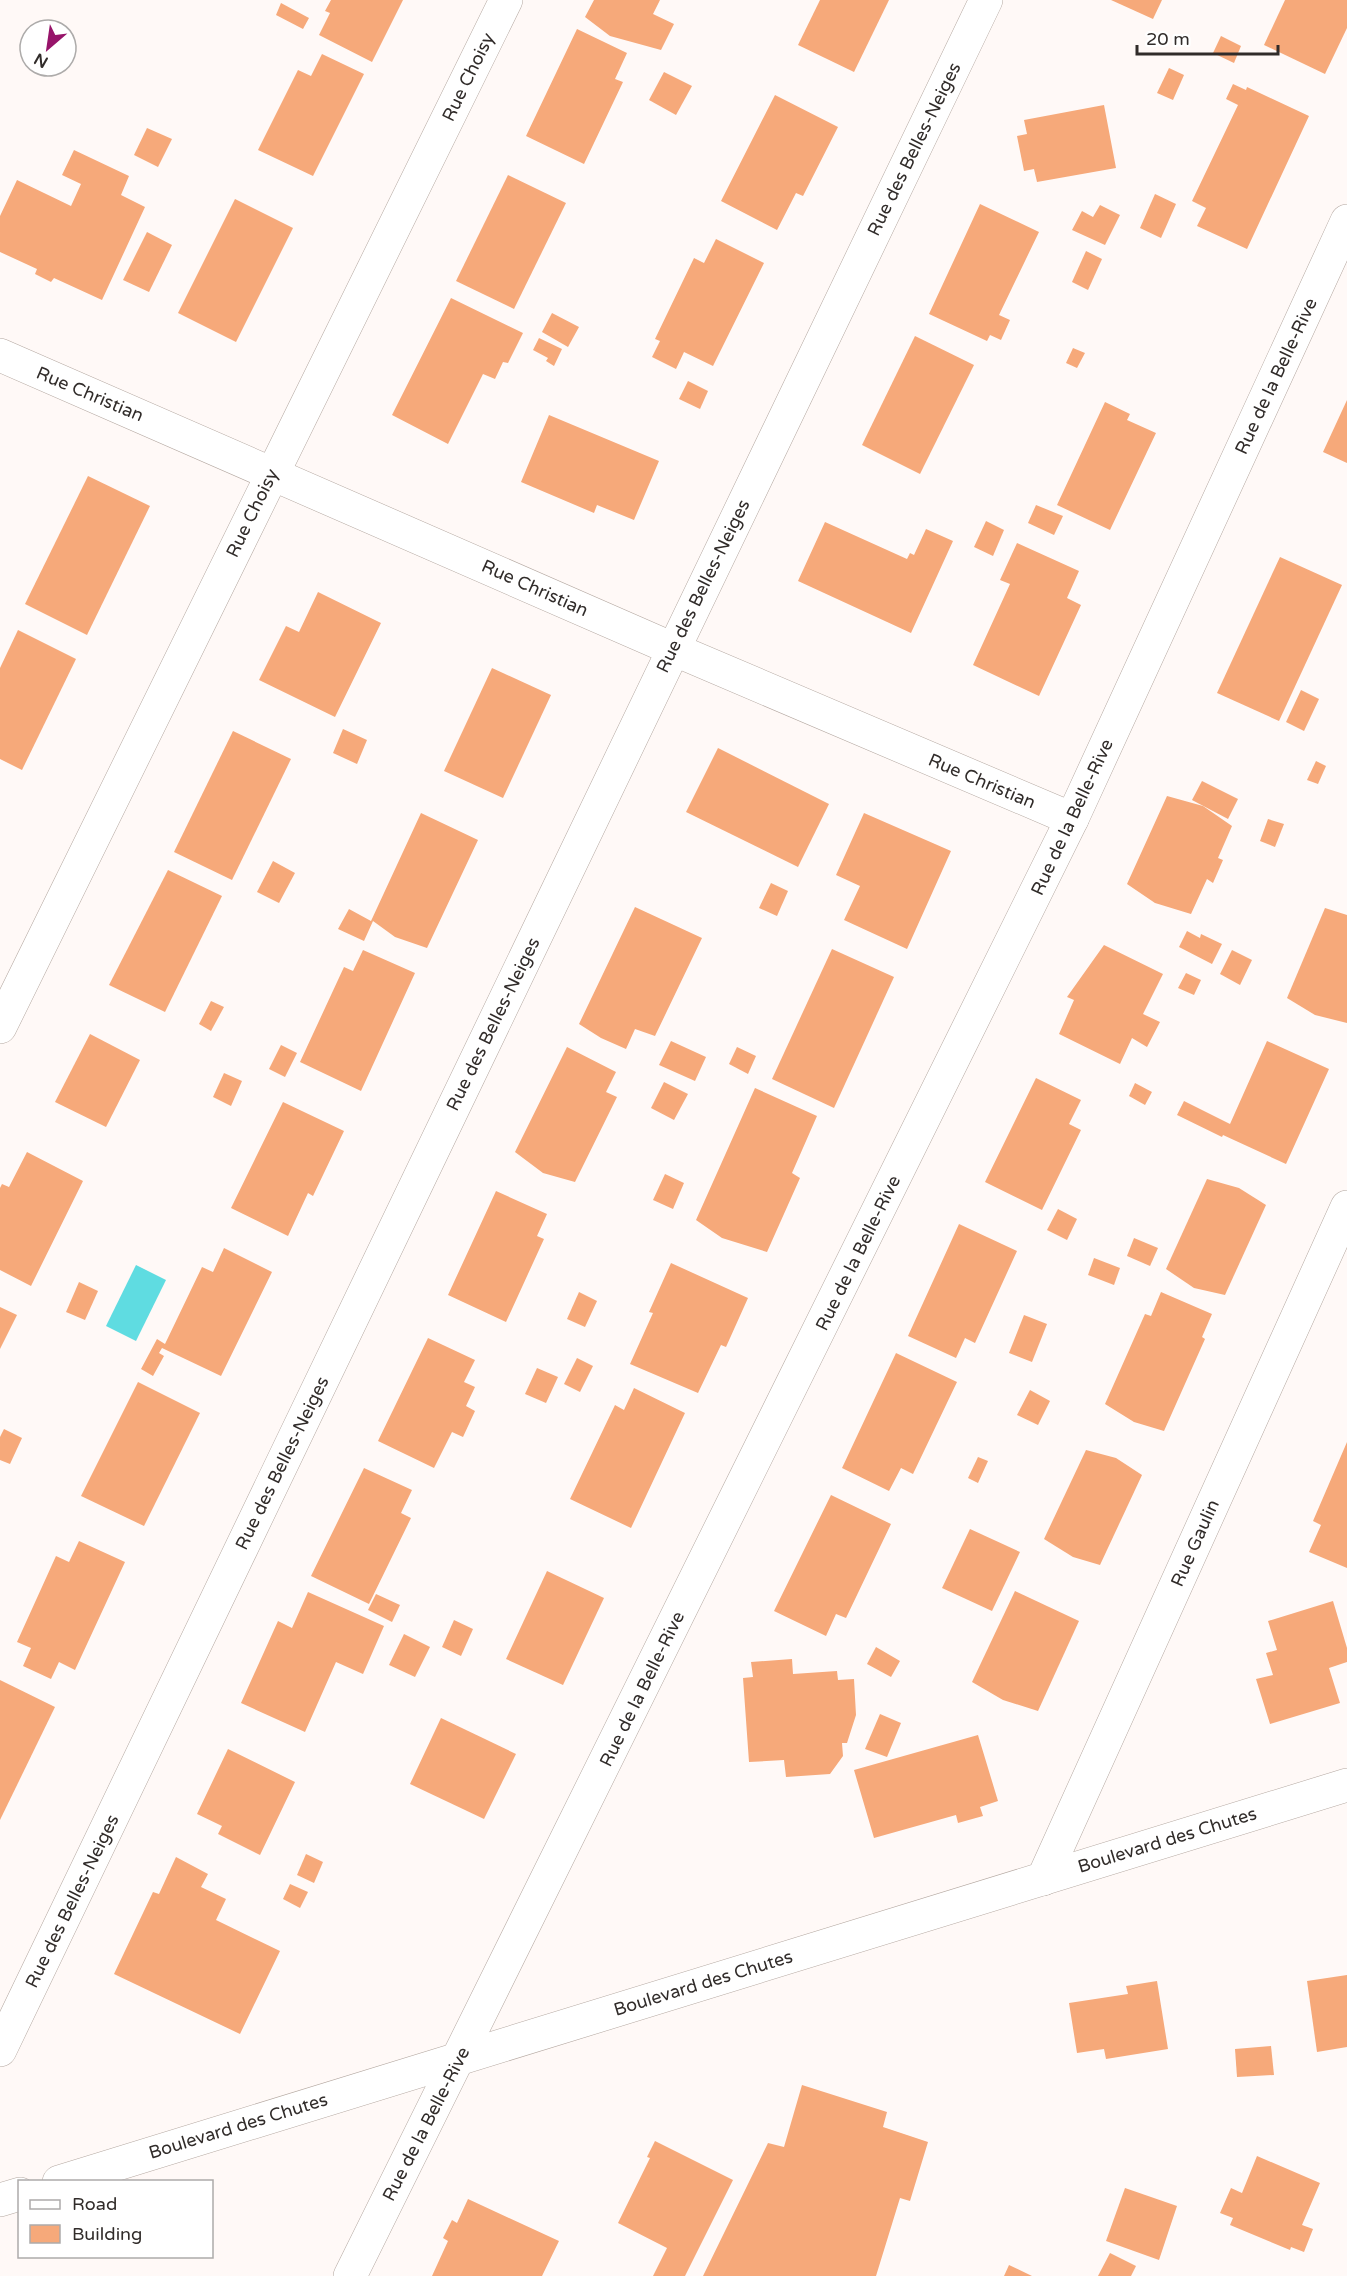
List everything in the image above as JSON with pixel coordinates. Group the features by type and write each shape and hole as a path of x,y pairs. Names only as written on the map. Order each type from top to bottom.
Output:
{"street":[{"name":"Rue Choisy","path":"0,1027 506,0"},
{"name":"Rue des Belles-Neiges","path":"0,2050 986,0"},
{"name":"Rue de la Belle-Rive","path":"350,2276 1072,819 1347,221"},
{"name":"Rue Christian","path":"0,355 673,649 1072,819"},
{"name":"Rue Gaulin","path":"1043,1879 1347,1207"},
{"name":"Boulevard des Chutes","path":"62,2180 1347,1785"},
{"path":"0,2200 18,2195"}],"water":[{"path":"136,1265 166,1280 136,1341 106,1326"}],"building":[{"path":"331,0 403,0 372,62 319,35 330,13 325,11"},
{"path":"594,0 660,0 653,14 674,24 661,50 610,36 585,17"},
{"path":"820,0 889,0 854,72 798,45"},
{"path":"1111,0 1162,0 1153,19"},
{"path":"1285,0 1347,0 1347,28 1325,74 1264,45"},
{"path":"281,3 309,18 303,29 276,15"},
{"path":"577,29 627,53 615,79 623,82 584,164 526,136"},
{"path":"1221,36 1241,46 1234,63 1213,53"},
{"path":"322,54 364,74 313,176 258,150 298,70 311,76"},
{"path":"1169,68 1184,75 1173,100 1157,93"},
{"path":"664,72 692,86 676,115 649,100"},
{"path":"1233,84 1246,90 1247,87 1309,116 1247,249 1197,226 1206,208 1192,201 1238,105 1226,99"},
{"path":"775,95 838,127 803,196 796,193 777,230 721,201"},
{"path":"1104,105 1116,168 1037,182 1034,169 1024,171 1017,136 1027,134 1024,120"},
{"path":"147,128 172,139 158,167 134,155"},
{"path":"74,150 129,176 121,195 145,207 102,300 54,278 51,282 35,274 37,269 0,252 0,216 17,180 71,206 81,184 62,175"},
{"path":"508,175 566,203 514,309 456,281"},
{"path":"1155,194 1176,204 1161,238 1140,228"},
{"path":"235,199 293,228 236,342 178,313"},
{"path":"980,204 1039,232 999,315 1010,320 1001,340 990,335 987,341 929,314"},
{"path":"1100,205 1120,215 1105,245 1072,230 1082,211 1093,217"},
{"path":"147,232 172,245 149,292 123,280"},
{"path":"716,239 764,263 713,366 684,352 676,369 652,357 660,341 655,339 694,258 704,263"},
{"path":"1086,251 1102,259 1088,290 1072,282"},
{"path":"451,298 523,333 508,363 503,362 495,379 483,374 448,444 392,415"},
{"path":"552,313 579,327 568,347 542,332"},
{"path":"915,336 974,365 920,474 862,445"},
{"path":"539,338 562,349 554,366 546,361 548,358 533,350"},
{"path":"1073,348 1085,353 1077,368 1066,363"},
{"path":"688,381 708,391 700,409 679,399"},
{"path":"1347,400 1347,463 1323,452"},
{"path":"1105,402 1130,414 1127,420 1156,433 1110,530 1057,505"},
{"path":"549,415 659,461 634,520 597,505 594,513 521,482"},
{"path":"88,476 150,506 87,635 25,604"},
{"path":"1036,505 1063,516 1054,535 1028,523"},
{"path":"986,521 1004,530 993,556 974,547"},
{"path":"825,522 907,559 910,553 914,555 926,529 953,541 911,633 798,581"},
{"path":"1017,543 1079,571 1067,598 1081,605 1039,696 973,665 1010,584 1000,580"},
{"path":"1280,557 1342,585 1279,721 1217,693"},
{"path":"318,592 381,623 335,717 259,680 286,626 299,632"},
{"path":"18,630 76,659 22,770 0,759 0,668"},
{"path":"492,668 551,695 503,798 444,771"},
{"path":"1301,690 1319,699 1304,731 1286,722"},
{"path":"343,729 367,740 357,764 333,753"},
{"path":"233,731 291,759 232,880 174,852"},
{"path":"718,748 829,804 798,867 686,812"},
{"path":"1316,761 1326,766 1318,784 1307,780"},
{"path":"1202,781 1238,799 1228,819 1192,800"},
{"path":"1167,796 1203,806 1232,826 1218,858 1223,860 1213,883 1207,879 1191,914 1155,903 1127,884"},
{"path":"421,813 478,840 427,948 395,937 373,921 364,941 338,929 349,909 371,921"},
{"path":"864,813 951,851 907,949 844,920 860,886 836,875"},
{"path":"1268,819 1284,824 1275,847 1260,841"},
{"path":"273,861 295,873 279,903 257,892"},
{"path":"168,870 222,896 165,1012 109,985"},
{"path":"771,883 788,891 777,916 759,908"},
{"path":"635,907 702,938 655,1036 635,1029 626,1049 601,1038 579,1024"},
{"path":"1325,908 1347,915 1347,1023 1315,1015 1287,998"},
{"path":"1187,931 1200,938 1201,934 1222,944 1212,964 1179,947"},
{"path":"1104,945 1163,974 1143,1014 1160,1022 1147,1047 1132,1038 1120,1064 1059,1034 1074,1000 1067,997"},
{"path":"832,949 894,977 834,1108 772,1079"},
{"path":"363,950 415,973 361,1091 300,1062 344,967 353,971"},
{"path":"1232,950 1252,960 1240,985 1220,974"},
{"path":"1186,973 1201,980 1194,995 1178,988"},
{"path":"211,1001 224,1007 211,1031 199,1024"},
{"path":"90,1034 140,1060 106,1127 55,1102"},
{"path":"671,1041 706,1057 695,1081 659,1065"},
{"path":"1267,1041 1329,1069 1286,1164 1177,1115 1184,1101 1230,1124"},
{"path":"281,1045 297,1053 285,1077 269,1069"},
{"path":"567,1047 616,1072 606,1092 617,1097 575,1182 543,1173 515,1152"},
{"path":"737,1047 756,1056 748,1074 729,1064"},
{"path":"224,1073 242,1081 231,1106 213,1097"},
{"path":"1036,1078 1081,1100 1069,1124 1081,1130 1042,1210 985,1182"},
{"path":"664,1082 688,1094 674,1120 651,1108"},
{"path":"1135,1083 1152,1092 1145,1105 1129,1096"},
{"path":"755,1088 817,1116 792,1173 800,1178 767,1252 722,1238 696,1220"},
{"path":"283,1102 344,1131 313,1196 308,1193 288,1236 231,1208"},
{"path":"27,1152 83,1181 31,1286 0,1270 0,1188 2,1184 9,1187"},
{"path":"665,1174 684,1183 673,1209 653,1200"},
{"path":"1207,1179 1239,1188 1266,1205 1225,1295 1194,1288 1166,1269"},
{"path":"496,1191 547,1214 537,1236 544,1239 506,1322 448,1295"},
{"path":"1058,1209 1077,1219 1067,1240 1047,1230"},
{"path":"959,1224 1017,1251 975,1343 965,1338 956,1358 908,1336"},
{"path":"1134,1238 1158,1248 1150,1266 1127,1256"},
{"path":"224,1248 272,1272 221,1376 162,1348 159,1353 164,1356 153,1376 141,1369 157,1339 165,1344 202,1267 213,1272"},
{"path":"1094,1258 1120,1268 1114,1285 1088,1275"},
{"path":"671,1263 748,1298 726,1347 721,1345 698,1393 630,1364 653,1313 649,1312"},
{"path":"79,1282 98,1291 85,1320 66,1312"},
{"path":"579,1292 597,1301 585,1327 567,1319"},
{"path":"1161,1292 1212,1314 1202,1337 1205,1339 1164,1431 1134,1422 1105,1404 1145,1314 1151,1316"},
{"path":"0,1307 17,1315 0,1349"},
{"path":"1024,1315 1047,1324 1032,1362 1009,1353"},
{"path":"428,1338 475,1360 464,1382 475,1387 466,1406 475,1411 463,1437 452,1432 434,1468 378,1441"},
{"path":"896,1353 957,1382 913,1474 901,1468 889,1491 842,1468"},
{"path":"577,1358 593,1366 580,1392 564,1384"},
{"path":"537,1368 558,1377 546,1403 525,1394"},
{"path":"138,1382 200,1413 144,1526 81,1496"},
{"path":"634,1388 685,1413 631,1528 570,1499 615,1405 624,1410"},
{"path":"1030,1390 1050,1401 1038,1425 1017,1415"},
{"path":"4,1429 22,1438 10,1464 0,1460 0,1437"},
{"path":"1347,1442 1347,1568 1309,1552 1321,1525 1313,1521"},
{"path":"1086,1450 1116,1458 1142,1475 1100,1565 1073,1557 1044,1539"},
{"path":"978,1457 988,1461 978,1483 968,1478"},
{"path":"364,1468 412,1490 401,1513 411,1518 369,1604 311,1576"},
{"path":"831,1495 891,1524 846,1618 836,1614 826,1636 774,1611"},
{"path":"970,1529 1020,1552 992,1611 942,1588"},
{"path":"79,1541 125,1562 75,1670 59,1662 51,1679 23,1666 31,1648 17,1642 56,1556 69,1562"},
{"path":"547,1571 604,1598 563,1685 506,1659"},
{"path":"1015,1591 1079,1621 1038,1711 1003,1700 972,1682"},
{"path":"308,1592 384,1626 363,1674 336,1662 305,1732 241,1703 278,1621 292,1628"},
{"path":"376,1594 400,1605 392,1622 368,1610"},
{"path":"1333,1601 1347,1648 1347,1662 1329,1668 1340,1703 1270,1724 1256,1679 1273,1675 1266,1653 1277,1650 1268,1621"},
{"path":"454,1620 473,1629 461,1656 442,1647"},
{"path":"404,1634 430,1647 415,1677 389,1665"},
{"path":"876,1647 900,1661 891,1677 867,1664"},
{"path":"792,1659 793,1674 837,1671 838,1680 854,1679 856,1715 847,1743 842,1743 843,1756 830,1774 786,1777 784,1760 749,1762 743,1678 753,1677 751,1662"},
{"path":"0,1680 55,1707 0,1820"},
{"path":"880,1714 901,1723 887,1757 865,1749"},
{"path":"441,1718 516,1754 484,1819 410,1784"},
{"path":"978,1735 998,1801 980,1807 983,1816 958,1823 956,1815 874,1838 854,1770"},
{"path":"228,1749 295,1782 260,1855 218,1834 222,1826 197,1814"},
{"path":"306,1854 323,1862 314,1883 297,1875"},
{"path":"176,1857 208,1874 201,1887 226,1899 216,1920 280,1951 240,2034 114,1974 153,1892 159,1894"},
{"path":"290,1884 308,1892 300,1908 283,1899"},
{"path":"1347,1975 1347,2047 1317,2052 1307,1981"},
{"path":"1157,1981 1168,2049 1106,2059 1104,2049 1077,2053 1069,2003 1128,1994 1126,1986"},
{"path":"1271,2046 1274,2075 1237,2077 1235,2049"},
{"path":"802,2085 887,2112 883,2127 928,2142 910,2201 900,2198 876,2276 703,2276 768,2143 784,2147"},
{"path":"655,2141 733,2180 685,2276 653,2276 667,2248 618,2223 650,2158 647,2157"},
{"path":"1257,2156 1320,2183 1302,2225 1313,2229 1304,2252 1291,2247 1290,2250 1230,2225 1233,2218 1220,2213 1231,2188 1242,2193"},
{"path":"1125,2188 1177,2206 1159,2260 1106,2241"},
{"path":"468,2199 559,2241 542,2276 432,2276 448,2241 443,2238 452,2220 457,2223"},
{"path":"1110,2253 1136,2266 1131,2276 1098,2276"},
{"path":"1009,2265 1032,2276 1004,2276"}]}
